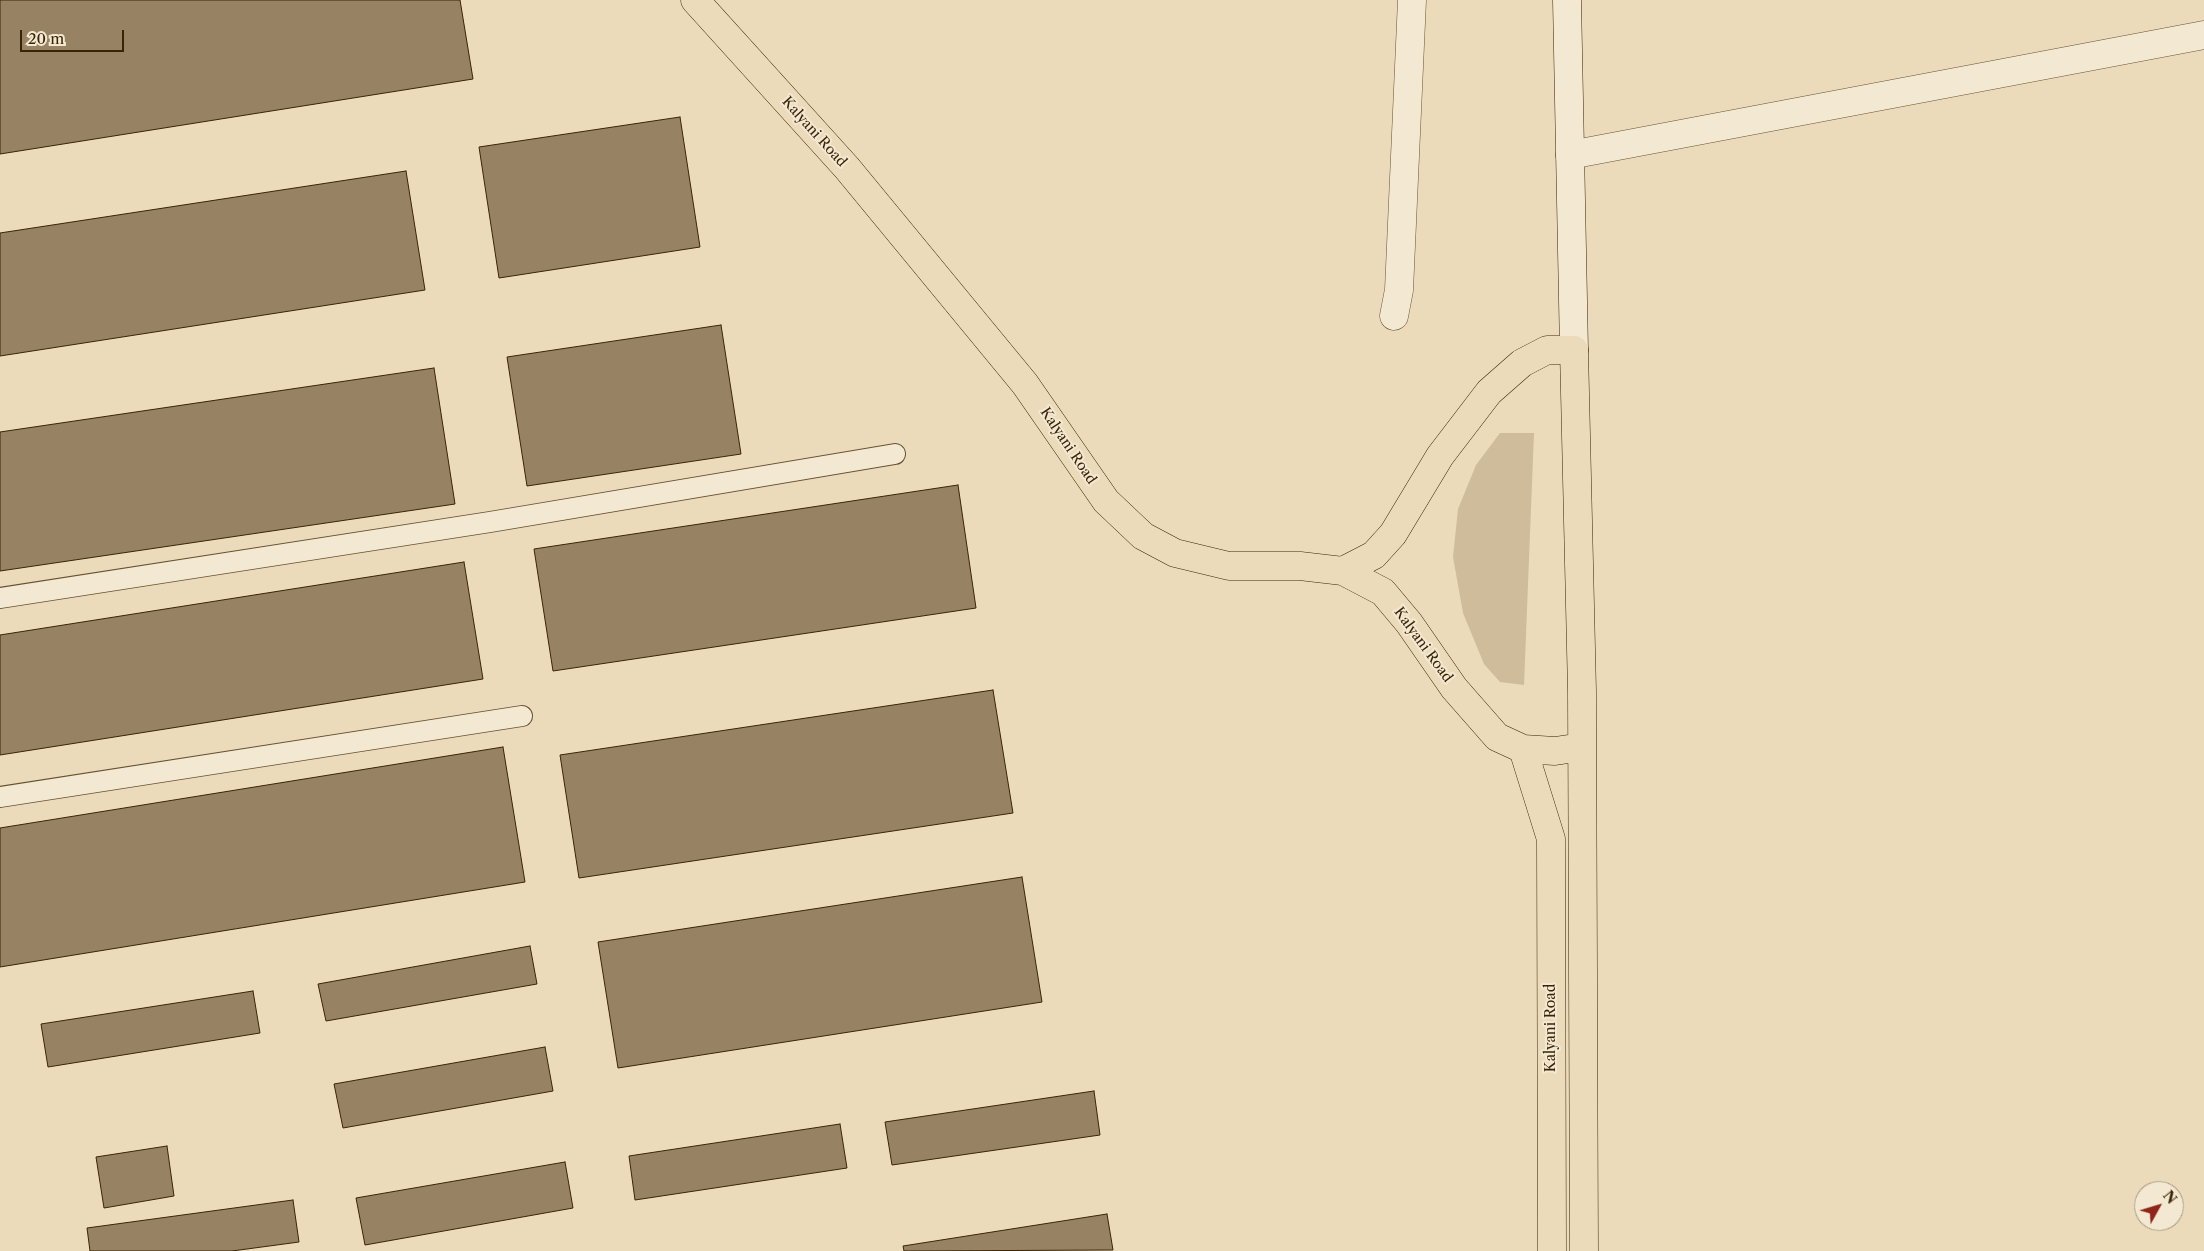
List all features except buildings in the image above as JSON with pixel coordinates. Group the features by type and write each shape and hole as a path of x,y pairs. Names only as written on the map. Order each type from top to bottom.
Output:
{"main road":[{"name":"Kalyani Road","path":"695,0 853,175 1025,384 1106,501 1143,536 1176,553 1229,566 1300,566 1343,572 1383,592 1409,624 1476,716 1497,737 1524,749 1555,751 1582,747"},
{"path":"1343,572 1374,555 1393,534 1440,456 1489,392 1522,363 1547,350 1574,350 1582,747 1584,1251"},
{"name":"Kalyani Road","path":"1524,749 1551,839 1552,1251"}],"street":[{"path":"1394,316 1399,290 1412,0"},
{"path":"1567,0 1574,350"},
{"path":"1570,155 2204,35"}],"lane":[{"path":"0,598 480,523 894,454"},
{"path":"0,797 522,716"}],"shaded area":[{"path":"1500,433 1534,433 1524,685 1500,682 1484,664 1463,613 1453,557 1458,509 1476,465"}]}
